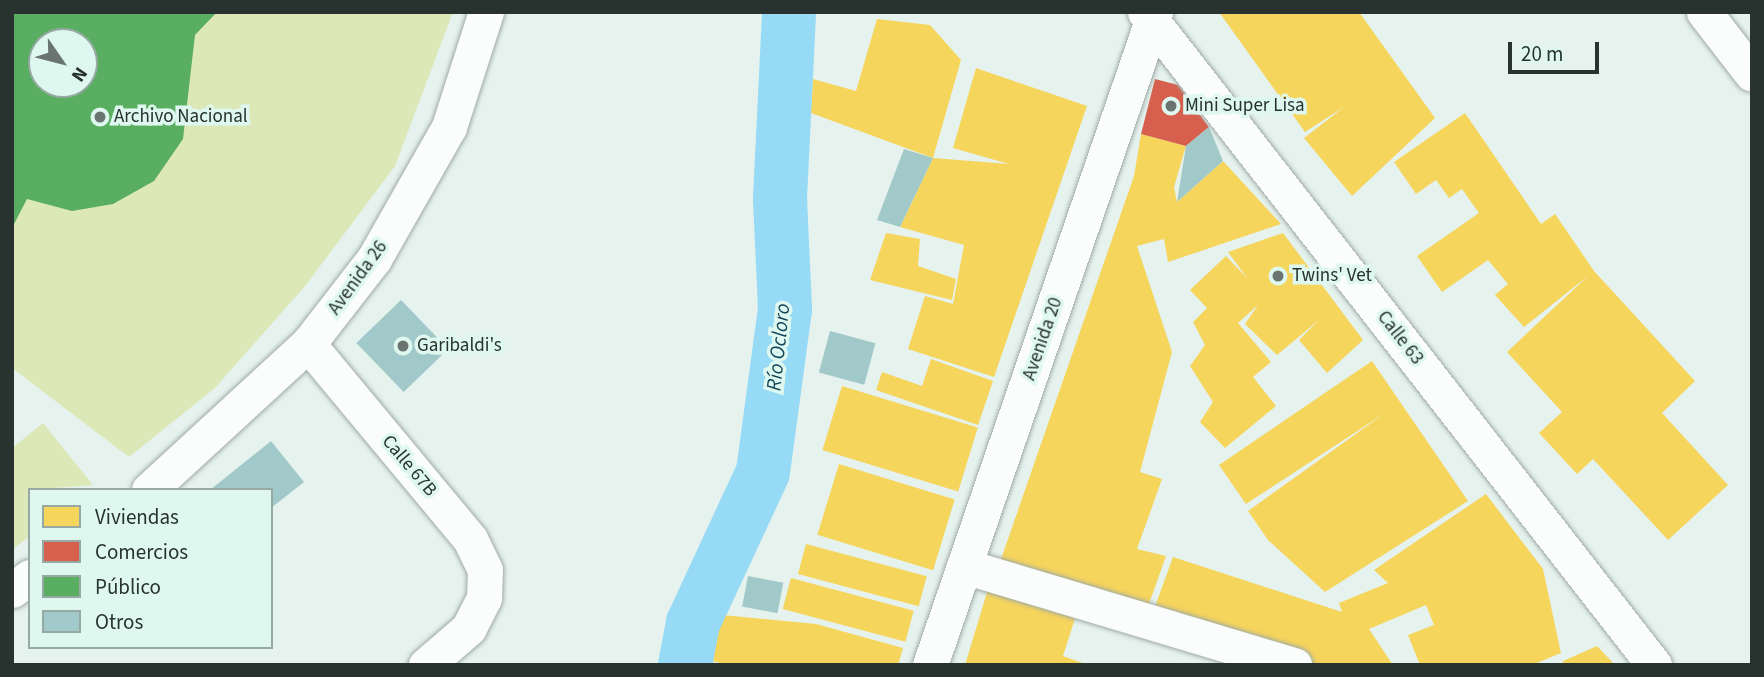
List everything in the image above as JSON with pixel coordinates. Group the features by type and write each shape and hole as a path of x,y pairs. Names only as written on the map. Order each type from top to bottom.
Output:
{"street":[{"name":"Avenida 26","path":"151,488 308,344 374,259 426,176 486,12"},
{"path":"1704,12 1752,74"},
{"name":"Avenida 20","path":"930,665 1151,15"},
{"name":"Calle 63","path":"1151,15 1654,665"},
{"name":"Calle 67B","path":"308,344 470,539 485,570 484,598 468,628 426,665"},
{"path":"964,566 1294,665"},
{"path":"12,590 28,578"}],"green space":[{"path":"12,12 453,12 395,166 306,285 215,388 129,457 12,368"},
{"path":"43,423 93,485 28,488 28,538 12,550 12,448"}],"building: Viviendas":[{"path":"1219,12 1359,12 1435,118 1352,196 1304,138 1344,107 1305,132"},
{"path":"877,19 930,25 961,60 933,158 811,113 813,79 856,91"},
{"path":"976,68 1087,106 994,377 908,349 925,296 953,304 964,245 900,227 933,158 1009,164 953,148"},
{"path":"1465,113 1541,224 1555,214 1594,271 1695,381 1662,413 1728,485 1668,540 1593,459 1577,474 1539,433 1562,412 1507,352 1588,276 1524,327 1495,295 1508,284 1488,260 1442,292 1417,256 1479,213 1462,189 1449,198 1436,180 1416,194 1394,162"},
{"path":"1141,134 1186,146 1174,187 1177,202 1223,161 1281,224 1168,262 1164,239 1137,246 1172,352 1140,472 1162,479 1137,549 1166,556 1149,604 1000,562 1134,176"},
{"path":"886,233 920,239 918,266 956,279 952,300 870,280"},
{"path":"1283,233 1363,340 1327,373 1299,340 1319,320 1277,355 1245,324 1258,305 1238,323 1271,362 1253,377 1276,406 1225,448 1200,422 1213,402 1190,366 1205,345 1193,322 1207,308 1190,290 1226,256 1247,278 1228,252"},
{"path":"931,359 993,381 978,425 876,390 882,372 922,386"},
{"path":"1372,361 1468,501 1325,592 1268,540 1248,511 1385,413 1246,504 1219,465"},
{"path":"842,386 978,428 958,492 822,450"},
{"path":"839,464 955,499 933,570 817,535"},
{"path":"1486,494 1543,569 1561,653 1532,665 1420,665 1408,635 1434,625 1426,605 1369,629 1393,665 1314,665 1153,612 1173,557 1342,612 1339,603 1388,583 1374,570"},
{"path":"806,544 927,576 919,606 798,574"},
{"path":"791,578 914,611 905,642 783,609"},
{"path":"991,579 1079,606 1063,656 1088,665 965,665"},
{"path":"722,615 816,624 903,648 898,665 726,665 703,658"},
{"path":"1597,646 1615,665 1563,665 1563,661"}],"building: Comercios":[{"name":"Mini Super Lisa","path":"1155,79 1178,85 1209,127 1186,146 1141,134"}],"building: Público":[{"name":"Archivo Nacional","path":"12,12 217,12 195,35 183,139 154,181 113,204 72,211 27,199 12,228"}],"building: Otros":[{"path":"1209,127 1223,161 1177,202 1186,146"},
{"path":"904,149 933,158 900,227 877,220"},
{"name":"Garibaldi's","path":"401,300 448,349 404,392 356,343"},
{"path":"830,331 875,343 864,385 819,373"},
{"path":"271,441 304,482 273,506 273,488 212,488"},
{"path":"748,576 783,583 777,613 742,606"}],"waterway":[{"name":"Río Ocloro","path":"685,665 693,623 763,472 785,309 780,198 789,12"}],"place":[{"name":"Mini Super Lisa","path":"1171,106"},
{"name":"Archivo Nacional","path":"100,117"},
{"name":"Twins' Vet","path":"1278,276"},
{"name":"Garibaldi's","path":"403,346"}]}
